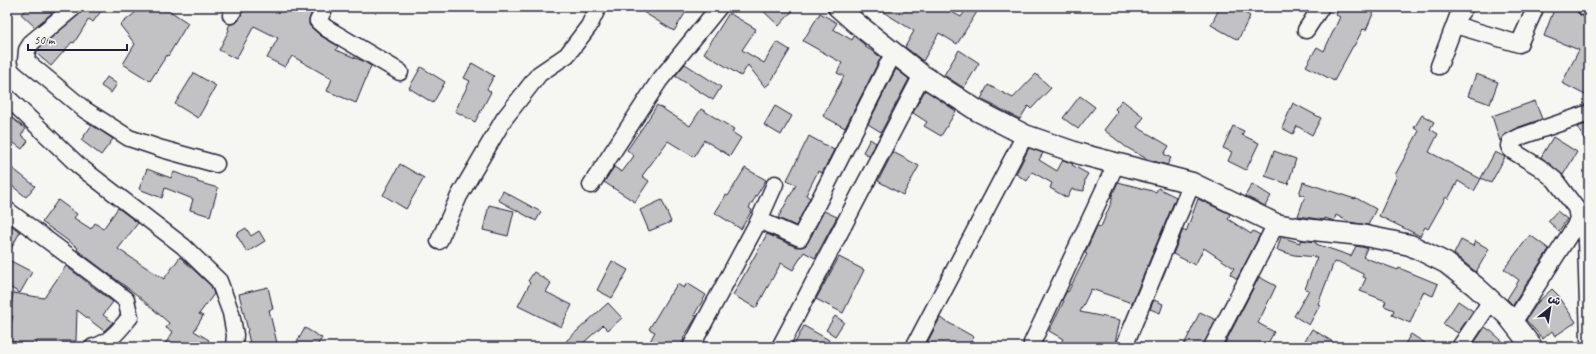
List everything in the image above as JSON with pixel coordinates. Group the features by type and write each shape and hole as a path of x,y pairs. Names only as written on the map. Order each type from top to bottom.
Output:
{"street":[{"path":"74,7 32,42 27,50 26,61 85,110 129,138 216,164"},
{"path":"325,7 318,21 326,28 400,72"},
{"path":"439,241 459,196 504,119 539,74 567,55 589,26 598,7"},
{"path":"591,185 660,80 719,7"},
{"path":"838,7 922,75 978,111 1025,135 1080,154 1192,183 1276,224 1304,229 1360,235 1410,245 1446,263 1475,286 1513,323 1532,347"},
{"path":"1306,30 1321,7"},
{"path":"1439,66 1458,16 1465,7"},
{"path":"1585,7 1589,9"},
{"path":"1455,25 1519,44 1534,11"},
{"path":"759,220 800,238 894,52"},
{"path":"780,347 922,75"},
{"path":"7,98 79,166 183,246 219,281 231,313 235,335 234,347"},
{"path":"1589,113 1522,136 1510,142 1509,146 1511,150 1539,167 1555,180 1576,208 1584,223 1586,240 1589,340"},
{"path":"914,347 1025,135"},
{"path":"1032,343 1116,164"},
{"path":"1124,347 1192,183"},
{"path":"691,347 759,220 775,184"},
{"path":"1513,323 1575,226 1578,218 1576,208"},
{"path":"7,210 126,300 130,317 114,336 93,347"},
{"path":"1212,347 1276,224"},
{"path":"1460,347 1491,301"}],"building":[{"path":"28,7 45,7 52,13 35,27 21,14"},
{"path":"83,7 104,7 93,22 89,19 74,43 72,42 51,66 36,53 39,48 80,14"},
{"path":"129,7 164,7 188,23 168,56 167,55 150,81 123,64 135,44 120,25 136,12"},
{"path":"244,7 314,7 309,20 309,25 321,36 338,46 336,50 363,61 371,66 356,103 327,91 332,79 292,56 285,67 267,58 278,38 254,26 236,59 219,50 229,30 228,28 230,24 236,23 239,20"},
{"path":"635,7 689,7 674,31"},
{"path":"759,7 796,7 779,26"},
{"path":"875,7 946,7 946,9 961,17 968,7 980,7 957,44 939,33 923,61 905,47 914,31"},
{"path":"1220,7 1234,7 1250,16 1238,40 1211,25"},
{"path":"1339,7 1376,7 1366,30 1363,29 1334,81 1306,66 1317,47 1324,51 1340,17 1336,15"},
{"path":"1555,7 1575,7 1580,15 1589,18 1589,97 1562,83 1579,50 1544,36"},
{"path":"729,13 756,29 742,50 764,63 777,42 790,50 770,83 765,87 748,65 741,76 704,53"},
{"path":"820,13 837,23 833,29 852,40 854,36 865,45 864,46 881,57 845,128 823,116 844,76 837,73 842,63 803,41"},
{"path":"959,50 979,63 964,88 944,75"},
{"path":"472,63 494,76 487,89 491,92 475,122 455,111 470,81 464,78"},
{"path":"685,64 721,87 713,100 675,76"},
{"path":"421,67 445,82 433,103 409,88"},
{"path":"896,69 909,79 881,132 868,124"},
{"path":"194,73 216,86 198,118 175,104"},
{"path":"1036,74 1051,88 1031,109 1028,106 1020,119 981,99 988,85 1013,98"},
{"path":"1476,74 1498,82 1490,104 1468,96"},
{"path":"107,77 117,84 111,93 101,86"},
{"path":"925,90 956,111 941,136 924,126 927,122 913,113"},
{"path":"1080,96 1095,107 1078,129 1063,118"},
{"path":"1122,100 1144,117 1137,127 1169,146 1164,154 1171,158 1167,165 1147,159 1126,147 1104,130 1118,112 1115,109"},
{"path":"1535,101 1542,119 1519,127 1506,134 1500,141 1492,116"},
{"path":"1293,103 1321,118 1312,135 1297,126 1293,134 1282,128"},
{"path":"657,105 690,126 701,109 734,129 732,132 741,138 730,156 704,140 694,157 668,141 642,176 649,181 635,202 604,182 614,167 622,172 634,156 627,150"},
{"path":"775,106 792,116 781,135 764,125"},
{"path":"7,114 26,129 21,135 28,141 22,149 7,138"},
{"path":"1422,115 1434,122 1430,129 1438,134 1429,152 1481,179 1474,191 1458,181 1448,199 1446,197 1428,229 1425,227 1420,236 1379,216 1397,176 1395,175 1419,131 1414,128"},
{"path":"1589,123 1589,147 1577,127"},
{"path":"92,125 113,139 101,155 81,140"},
{"path":"1233,126 1244,131 1242,135 1259,143 1246,170 1228,161 1232,152 1223,148"},
{"path":"809,136 834,150 822,173 818,171 806,195 810,198 796,226 778,218 796,185 787,180"},
{"path":"1553,137 1577,152 1563,175 1541,157"},
{"path":"870,139 876,143 869,156 863,152"},
{"path":"1029,148 1043,153 1039,160 1057,171 1063,160 1073,164 1072,165 1088,174 1085,179 1084,191 1072,189 1067,198 1050,188 1052,183 1032,172 1027,181 1016,174"},
{"path":"1274,151 1296,159 1288,184 1265,176"},
{"path":"893,152 919,166 903,195 878,181"},
{"path":"1495,152 1505,157 1491,183 1481,178"},
{"path":"7,164 35,186 26,197 7,182"},
{"path":"400,164 424,178 406,209 383,195"},
{"path":"745,168 766,180 749,208 752,210 741,229 715,213 726,195 728,196"},
{"path":"147,169 171,178 174,172 198,181 197,182 218,188 210,216 190,210 193,199 165,188 162,198 139,189"},
{"path":"1118,182 1156,192 1158,188 1176,197 1132,303 1091,289 1080,312 1120,320 1114,347 1059,347 1063,339 1049,331 1064,301 1062,300 1067,291 1068,292 1087,254 1085,253 1097,226 1101,227"},
{"path":"1303,182 1355,199 1356,198 1376,209 1368,225 1349,222 1336,215 1334,221 1325,218 1324,220 1298,216 1305,196 1299,194"},
{"path":"1252,184 1271,196 1265,206 1245,196"},
{"path":"503,191 541,212 536,221 498,200"},
{"path":"1198,199 1230,214 1228,219 1251,234 1253,231 1260,235 1237,279 1230,274 1234,268 1204,248 1195,265 1173,254 1183,230 1186,232"},
{"path":"58,200 77,214 74,218 91,229 95,223 103,229 118,208 138,223 118,249 164,279 180,257 211,286 214,294 199,314 203,316 194,331 209,340 205,347 163,347 173,332 166,328 169,323 137,295 77,250 78,248 42,222"},
{"path":"662,200 671,222 649,231 640,210"},
{"path":"489,205 514,211 508,236 483,230"},
{"path":"824,211 837,217 815,258 804,252 793,270 781,263 756,308 733,295 767,234 796,247 805,246"},
{"path":"1557,211 1567,219 1559,231 1548,221"},
{"path":"7,222 20,232 7,256"},
{"path":"246,228 251,236 259,231 265,241 247,252 236,234"},
{"path":"1530,235 1549,249 1513,305 1507,299 1519,280 1504,269"},
{"path":"1281,237 1300,243 1300,240 1316,242 1316,244 1351,256 1356,246 1367,248 1363,257 1398,270 1399,268 1438,284 1433,296 1423,292 1410,323 1392,315 1394,310 1384,306 1386,301 1360,291 1366,278 1363,277 1363,274 1339,262 1334,262 1318,304 1320,305 1309,325 1294,316 1309,290 1305,289 1317,257 1294,255 1277,250"},
{"path":"1461,240 1473,246 1475,241 1489,249 1476,272 1454,254"},
{"path":"839,257 864,270 843,313 816,299"},
{"path":"7,259 32,272 20,293 7,286"},
{"path":"612,261 628,270 612,298 597,290"},
{"path":"66,266 113,302 103,315 113,322 104,331 77,310 76,341 37,341 35,347 7,340 13,316 10,315 13,293 44,298"},
{"path":"534,272 551,283 546,292 572,305 561,327 518,306 530,283 528,281"},
{"path":"1259,277 1276,286 1258,323 1274,332 1266,347 1223,347"},
{"path":"687,283 706,295 694,315 697,316 684,337 682,347 647,347 655,332 649,329 670,294 677,284 684,288"},
{"path":"268,287 273,309 269,310 278,347 251,347 239,294"},
{"path":"1552,289 1560,297 1559,298 1576,322 1555,336 1552,331 1543,339 1526,320 1538,302"},
{"path":"1154,300 1163,304 1160,313 1150,309"},
{"path":"1458,301 1473,311 1458,333 1443,324"},
{"path":"608,303 622,318 608,330 603,325 579,347 572,347 566,341"},
{"path":"1200,312 1216,320 1203,347 1183,347"},
{"path":"835,316 844,322 835,336 826,330"},
{"path":"940,318 974,337 968,347 925,347"},
{"path":"804,326 829,340 826,347 793,347"},
{"path":"1485,327 1509,347 1480,347 1474,343"},
{"path":"305,328 322,338 316,347 294,347"},
{"path":"1312,329 1341,347 1301,347"},
{"path":"1411,334 1431,347 1403,347"}]}
